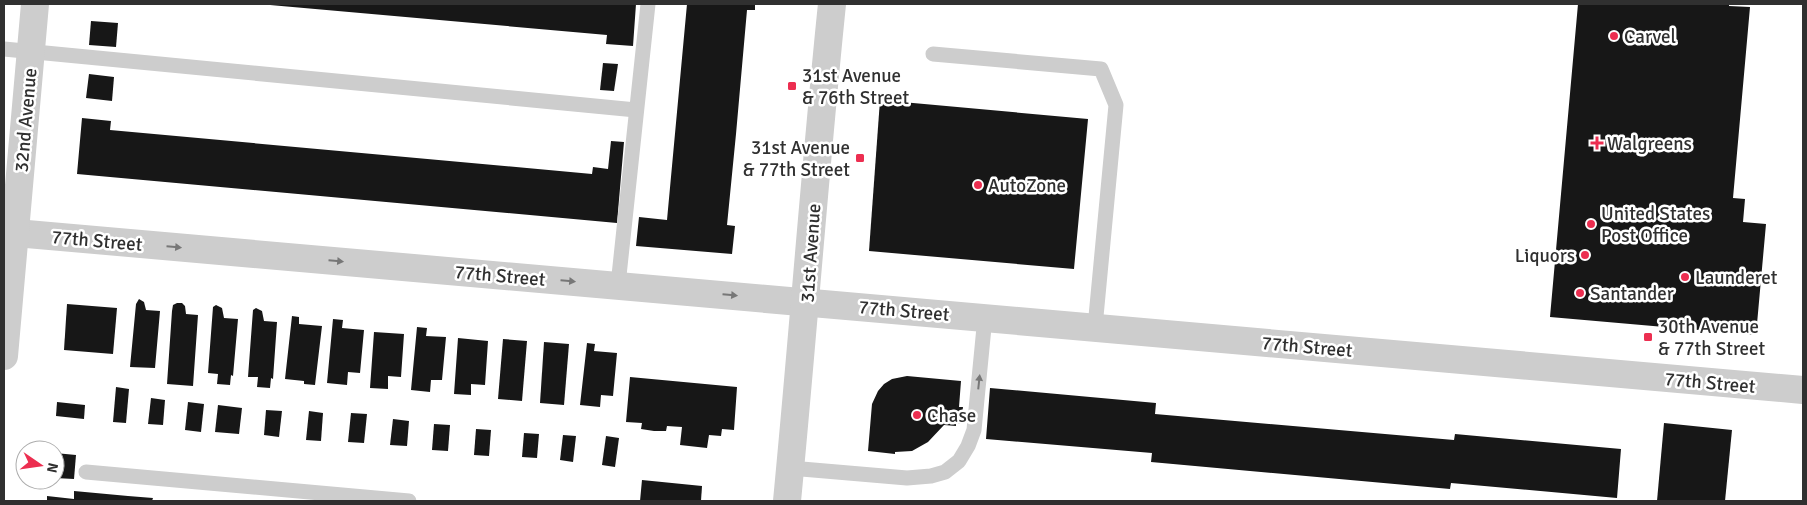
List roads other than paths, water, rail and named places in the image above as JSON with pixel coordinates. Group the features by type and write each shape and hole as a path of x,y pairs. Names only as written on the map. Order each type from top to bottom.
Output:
{"street":[{"name":"32nd Avenue","path":"4,356 9,232 35,4"},
{"name":"31st Avenue","path":"787,501 832,4"},
{"name":"77th Street","path":"9,232 1803,390"}],"lane":[{"path":"618,285 648,4"},
{"path":"4,48 636,110"},
{"path":"933,54 1101,69 1116,105 1095,327"},
{"path":"790,468 907,478 931,476 945,472 960,461 974,430 985,317"},
{"path":"86,472 322,497 409,501"}],"place":[{"name":"Carvel","path":"1614,36"},
{"name":"31st Avenue & 76th Street","path":"792,86"},
{"name":"Walgreens","path":"1597,143"},
{"name":"31st Avenue & 77th Street","path":"860,158"},
{"name":"AutoZone","path":"978,185"},
{"name":"United States Post Office","path":"1591,224"},
{"name":"Liquors","path":"1585,255"},
{"name":"Launderet","path":"1685,277"},
{"name":"Santander","path":"1580,293"},
{"name":"30th Avenue & 77th Street","path":"1648,337"},
{"name":"Chase","path":"917,415"}]}
